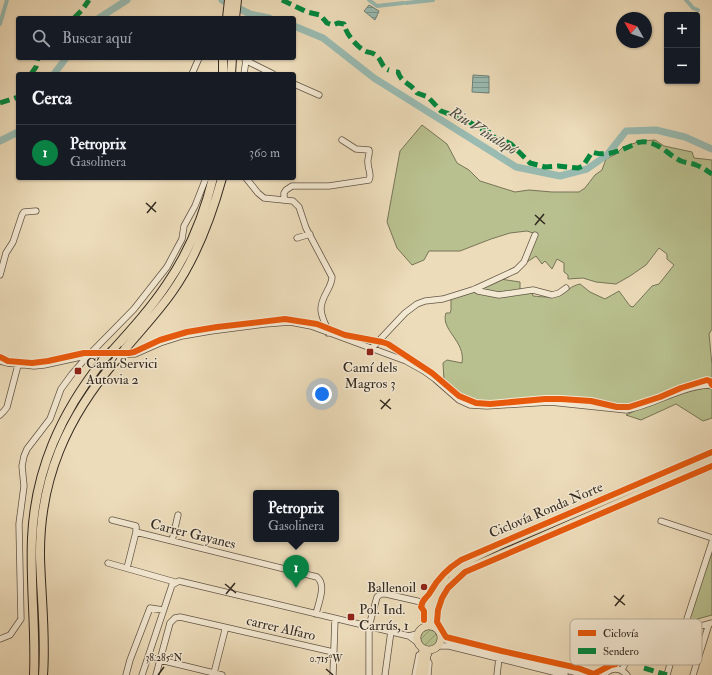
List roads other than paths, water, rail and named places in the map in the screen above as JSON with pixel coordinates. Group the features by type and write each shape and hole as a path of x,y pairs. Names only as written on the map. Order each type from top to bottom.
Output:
{"highway":[{"path":"226,16 229,0"},
{"path":"235,16 237,0"},
{"path":"223,60 223,72"},
{"path":"231,72 232,60"},
{"path":"34,675 35,646 32,538 34,514 41,473 53,441 88,380 103,360 158,297 175,272 196,229 212,180"},
{"path":"43,675 44,626 40,545 45,493 56,455 90,392 116,359 158,311 187,269 212,214 221,180"}],"main road":[{"path":"429,626 430,604 437,587 446,576 463,563 712,455"},
{"path":"429,626 437,599 446,585 462,571 712,462"},
{"path":"424,675 425,652 417,638 422,629 429,626 438,630 441,642 434,650 425,652"},
{"path":"419,675 425,652"}],"street":[{"path":"193,72 198,60"},
{"path":"244,72 245,60"},
{"path":"247,60 269,72"},
{"path":"296,85 319,95"},
{"path":"284,200 284,193 292,186 329,186 369,180 370,176 367,162 370,155 369,150 356,149 342,140"},
{"path":"0,639 10,635 21,619 19,524 24,486 22,466 27,449 50,419 61,389 72,374 134,310 167,267 182,239 184,226 196,206 205,180"},
{"path":"248,180 260,196 269,199 293,201 299,207 310,234 332,277 331,283 323,298 320,311 328,333"},
{"path":"0,275 6,253 13,242 22,215 24,212 36,211"},
{"path":"297,238 310,234"},
{"path":"372,348 405,313 417,304 425,301 443,299 475,289 516,270 524,262 535,236"},
{"path":"475,289 478,291 499,295 533,290 552,295 559,294 566,288"},
{"path":"0,361 7,364 18,365 44,365 90,355 136,354 182,336 282,322 311,326 401,359 424,371 459,400 470,405 494,406 550,402 626,410 637,408 689,389 705,385 712,386"},
{"path":"0,415 7,407 18,365"},
{"path":"172,541 178,515"},
{"name":"Carrer Gayanes","path":"112,520 136,526 136,532 314,576 320,579 322,587 316,614"},
{"path":"661,521 712,538"},
{"path":"127,568 136,532"},
{"path":"685,619 712,542"},
{"path":"108,563 175,582 184,581 417,638"},
{"path":"142,675 172,584 175,582"},
{"path":"369,675 369,626 375,601 381,594 430,604"},
{"path":"126,675 130,660 150,608 163,610"},
{"name":"carrer Alfaro","path":"160,660 170,624 176,618 180,617 333,652"},
{"path":"333,675 335,619"},
{"path":"702,646 710,623"},
{"path":"214,673 225,630 224,627"},
{"path":"384,675 391,631"},
{"path":"441,642 449,646 555,674 565,675"},
{"path":"441,642 586,675"},
{"path":"415,675 419,655 425,652 430,663 428,675"},
{"path":"148,657 222,675"},
{"path":"497,675 499,658"},
{"path":"156,675 160,660"},
{"path":"622,670 624,665"},
{"path":"667,675 670,665"},
{"path":"692,675 695,665"},
{"path":"603,675 612,669 622,670 627,675"}],"water":[{"path":"369,5 379,11 375,20 364,11"},
{"path":"473,75 489,76 489,93 472,92"}],"waterway":[{"path":"0,24 7,0"},
{"name":"Riu Vinalopó","path":"102,16 127,0"},
{"name":"Riu Vinalopó","path":"222,0 250,14 260,16"},
{"path":"369,0 377,6 403,3"},
{"path":"406,3 433,0"},
{"path":"686,0 693,8 698,10"},
{"name":"Riu Vinalopó","path":"296,27 323,38 374,78 516,167 560,176 587,169 607,155 626,131 656,130 685,137 712,149"},
{"name":"Riu Vinalopó","path":"56,72 64,60"},
{"name":"Riu Vinalopó","path":"0,141 16,133"}],"place":[{"name":"Camí dels Magros 3","path":"370,352"},
{"name":"Camí Servici Autovia 2","path":"78,371"},
{"name":"Ballenoil","path":"424,587"},
{"name":"Petroprix","path":"296,588"},
{"name":"Pol. Ind. Carrús, 1","path":"351,617"}]}
